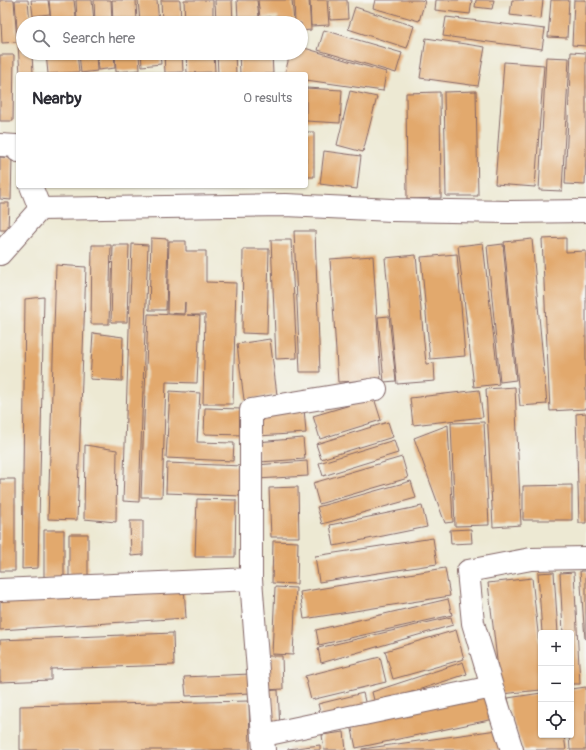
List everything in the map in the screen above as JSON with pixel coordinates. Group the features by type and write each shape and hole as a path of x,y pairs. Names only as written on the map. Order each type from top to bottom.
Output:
{"street":[{"path":"0,145 16,146"},
{"path":"32,188 40,209"},
{"path":"0,254 40,209 286,205 392,210 509,212 586,211"},
{"path":"376,389 251,410 251,579 264,743 492,687"},
{"path":"512,750 473,623 468,571 531,559 586,558"},
{"path":"0,590 251,579"}],"shaded area":[{"path":"0,0 523,0 523,6 308,28 308,16 16,16 16,59 0,61"}],"building":[{"path":"0,0 14,0 16,42 2,43"},
{"path":"15,0 28,0 29,16 16,16"},
{"path":"31,0 48,0 50,14 33,16"},
{"path":"49,0 74,0 76,16 51,16"},
{"path":"76,0 92,0 93,16 77,16"},
{"path":"94,0 111,0 112,16 95,16"},
{"path":"112,0 136,0 137,16 113,16"},
{"path":"138,0 157,0 158,16 139,16"},
{"path":"161,0 180,0 181,16 162,16"},
{"path":"184,0 213,0 213,16 185,16"},
{"path":"215,0 232,0 233,16 216,16"},
{"path":"237,0 257,0 259,16 238,16"},
{"path":"258,0 292,0 293,16 260,16"},
{"path":"294,0 309,0 311,30 308,30 308,16 295,16"},
{"path":"310,0 327,0 329,25 311,26"},
{"path":"329,0 347,0 348,19 330,20"},
{"path":"375,0 425,1 419,21 373,8"},
{"path":"436,0 472,0 470,14 435,10"},
{"path":"476,0 494,0 492,9 475,7"},
{"path":"512,0 543,0 541,19 510,15"},
{"path":"551,0 569,0 567,38 548,37"},
{"path":"574,0 586,0 586,46 572,45"},
{"path":"355,7 414,26 407,48 348,29"},
{"path":"446,17 545,29 542,49 443,36"},
{"path":"324,30 402,53 396,73 318,50"},
{"path":"426,38 485,47 478,86 420,78"},
{"path":"308,49 386,72 383,91 308,80 308,72 285,72 288,60 308,60"},
{"path":"571,52 586,53 585,185 565,184"},
{"path":"0,55 14,55 13,121 0,121"},
{"path":"546,57 569,58 562,191 539,190"},
{"path":"19,60 32,60 33,72 20,72"},
{"path":"47,60 78,60 79,72 48,72"},
{"path":"80,60 96,60 97,71 81,72"},
{"path":"97,60 114,60 115,68 98,70"},
{"path":"115,60 139,60 140,70 116,72"},
{"path":"142,60 161,60 161,64 142,66"},
{"path":"164,60 182,60 183,72 165,72"},
{"path":"186,60 214,60 215,72 187,72"},
{"path":"217,60 235,60 236,72 218,72"},
{"path":"239,60 272,60 273,72 240,72"},
{"path":"504,62 544,65 535,187 495,184"},
{"path":"308,88 342,90 340,123 308,121"},
{"path":"350,91 377,97 363,152 337,145"},
{"path":"476,91 478,196 446,196 444,92"},
{"path":"440,92 441,198 407,199 406,93"},
{"path":"308,132 314,132 314,177 308,177"},
{"path":"324,151 361,156 357,189 320,184"},
{"path":"0,157 12,158 11,200 0,199"},
{"path":"0,203 9,203 8,230 0,230"},
{"path":"294,231 315,231 320,372 300,372"},
{"path":"151,238 168,239 166,310 149,310"},
{"path":"566,238 566,252 586,251 586,409 550,411 542,239"},
{"path":"532,239 547,404 520,406 504,242"},
{"path":"271,240 291,240 297,358 276,359"},
{"path":"169,241 186,241 186,251 206,251 206,282 236,283 233,404 203,404 205,315 187,315 200,316 197,383 166,382 162,497 141,497 148,314 185,315 185,302 184,314 167,313"},
{"path":"483,243 499,384 474,387 458,246"},
{"path":"132,244 148,245 139,502 123,501"},
{"path":"503,244 516,380 500,382 487,246"},
{"path":"92,245 111,245 109,324 91,324"},
{"path":"113,245 129,245 127,322 111,322"},
{"path":"243,249 269,249 267,334 242,333"},
{"path":"457,254 465,356 430,359 421,257"},
{"path":"416,255 426,364 434,363 435,381 397,384 385,258"},
{"path":"373,256 381,380 338,382 330,259"},
{"path":"56,265 86,267 77,520 48,519"},
{"path":"44,297 38,568 22,569 25,299"},
{"path":"389,316 396,381 384,382 378,317"},
{"path":"93,333 123,337 122,381 90,379"},
{"path":"270,339 277,395 244,400 237,344"},
{"path":"515,387 521,525 493,527 486,389"},
{"path":"479,390 483,417 413,425 410,398"},
{"path":"170,391 200,393 197,442 234,443 233,461 166,458"},
{"path":"374,398 381,420 320,439 313,416"},
{"path":"205,408 243,409 243,435 204,434"},
{"path":"304,408 306,433 258,436 256,412"},
{"path":"586,413 586,523 579,523 576,414"},
{"path":"388,422 393,437 321,459 316,444"},
{"path":"484,422 489,525 455,526 451,423"},
{"path":"448,425 453,522 445,523 414,438"},
{"path":"303,438 305,459 259,462 257,442"},
{"path":"394,440 398,453 323,476 319,463"},
{"path":"85,445 117,450 116,522 84,519"},
{"path":"402,457 408,478 319,504 313,483"},
{"path":"307,461 308,476 257,479 256,465"},
{"path":"167,463 243,466 242,496 166,493"},
{"path":"0,479 15,479 15,571 0,571"},
{"path":"411,481 416,498 322,524 317,507"},
{"path":"572,485 572,520 523,520 523,486"},
{"path":"298,487 299,537 271,537 269,488"},
{"path":"197,499 236,500 235,557 195,557"},
{"path":"422,506 427,527 334,546 330,525"},
{"path":"130,521 143,521 143,555 131,556"},
{"path":"471,529 472,543 451,544 450,530"},
{"path":"44,530 64,530 64,580 44,579"},
{"path":"69,534 88,534 88,577 69,577"},
{"path":"433,538 437,564 319,582 315,556"},
{"path":"273,541 298,542 297,584 272,583"},
{"path":"445,568 450,596 304,619 300,592"},
{"path":"580,571 586,571 586,639 585,639"},
{"path":"554,572 558,630 542,630 538,573"},
{"path":"574,572 580,684 574,684 574,630 563,630 560,573"},
{"path":"532,578 538,633 538,690 501,694 488,583"},
{"path":"184,586 186,618 0,630 0,598"},
{"path":"275,587 296,588 293,655 272,654"},
{"path":"448,599 452,615 319,645 316,630"},
{"path":"451,617 453,625 321,663 318,648"},
{"path":"456,630 464,659 393,679 385,651"},
{"path":"173,633 174,665 51,669 51,680 0,682 0,640"},
{"path":"263,656 282,656 283,689 265,690"},
{"path":"380,657 386,682 311,700 305,676"},
{"path":"463,662 467,674 375,704 372,692"},
{"path":"250,674 251,693 186,696 184,677"},
{"path":"586,687 586,750 570,750 569,738 574,738 574,689"},
{"path":"278,690 280,729 265,730 263,691"},
{"path":"488,691 494,719 356,748 350,720"},
{"path":"363,693 367,710 322,720 318,704"},
{"path":"538,693 538,738 564,738 566,750 524,750 513,721 508,698"},
{"path":"249,701 250,750 20,750 20,706"},
{"path":"504,729 507,750 362,750 362,749"},
{"path":"344,732 346,750 324,750 322,735"},
{"path":"320,745 320,750 288,750 288,749"}]}
